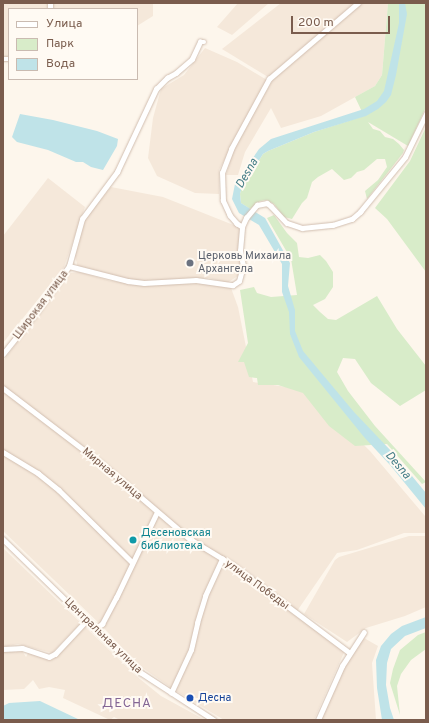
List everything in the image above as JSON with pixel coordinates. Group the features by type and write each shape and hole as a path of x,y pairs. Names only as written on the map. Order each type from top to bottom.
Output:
{"street":[{"path":"358,3 269,79 231,149 222,173 223,200 230,216 242,227 246,218 257,205 267,203 287,223 302,228 333,225 352,219 360,212 405,157 426,114"},
{"path":"69,266 82,219 117,172 156,89 167,78 176,73 192,59 200,42 204,42"},
{"name":"Широкая улица","path":"3,354 38,310 69,266 128,282 144,283 196,280 225,285 233,284 238,281 242,274 243,266 240,242 242,227"},
{"name":"Мирная улица","path":"3,388 101,463 190,539 222,559"},
{"path":"3,452 38,473 59,490 132,562"},
{"path":"95,629 102,624 116,598 157,512"},
{"name":"Центральная улица","path":"3,539 140,672 214,720"},
{"name":"улица Победы","path":"171,693 191,650 196,623 205,596 222,559 350,653"},
{"path":"3,649 22,648 49,657 55,654 86,620"},
{"path":"318,720 350,653 364,632"}],"shaded area":[{"path":"3,3 153,3 153,16 138,25 138,8 8,8 8,62 3,62"},
{"path":"238,3 269,3 232,35 217,27"},
{"path":"281,3 355,3 268,77 222,49"},
{"path":"363,3 388,3 382,75 375,86 321,116 281,128 271,108 245,152 238,175 226,175 235,145 274,78"},
{"path":"205,48 237,62 267,80 219,170 219,194 195,193 157,176 148,158 153,118 161,89 184,75"},
{"path":"48,178 85,207 64,267 3,343 3,236"},
{"path":"111,187 163,197 241,228 241,274 227,283 209,278 143,281 117,278 78,268 75,256 84,220"},
{"path":"79,272 111,281 146,285 195,282 231,288 238,307 253,382 308,390 370,451 425,516 426,533 404,533 357,550 337,553 295,614 346,648 314,720 224,720 173,689 137,664 103,627 3,531 3,361 70,273"},
{"path":"409,536 426,536 426,607 405,616 366,628 347,642 304,614 335,560 339,557"},
{"path":"3,548 81,623 52,653 18,644 3,647"},
{"path":"83,625 135,675 161,696 205,720 120,720 114,717 110,720 63,698 65,690 49,687 39,689 33,680 24,689 3,690 3,651 21,649 26,657 28,653 52,660"},
{"path":"364,638 378,646 372,663 376,720 321,720 349,658"}],"green space":[{"path":"388,3 426,3 426,107 408,146 368,122 373,129 380,131 385,137 393,139 399,144 404,150 403,153 367,199 365,191 378,180 387,167 385,159 377,159 364,170 357,172 351,178 344,180 332,169 318,177 312,182 307,198 292,219 284,217 274,204 267,200 260,201 250,209 241,203 240,194 242,187 263,154 314,132 364,116 355,97 375,86 382,75"},
{"path":"426,127 426,272 387,219 375,208 410,161"},
{"path":"274,215 287,233 297,243 299,257 308,258 320,255 333,272 333,287 325,299 313,305 320,312 328,319 336,320 377,296 397,329 426,366 426,390 400,406 371,383 355,359 343,358 337,372 348,391 375,426 426,482 422,484 387,444 355,446 329,426 303,393 278,385 258,385 257,378 249,377 244,362 238,362 248,343 240,290 254,287 257,293 271,297 297,295 291,259 267,218"},
{"path":"426,632 426,649 411,660 401,674 397,686 400,715 390,683 393,669 400,650 418,635"}],"water":[{"name":"Desna","path":"399,3 405,3 407,14 396,75 391,95 386,102 366,116 314,132 263,154 242,187 240,194 241,203 265,218 290,263 288,286 295,310 295,331 303,351 354,412 393,453 426,493 426,509 390,465 364,437 299,357 290,334 289,312 282,292 282,264 259,225 239,213 232,199 235,184 259,149 271,139 364,109 377,101 384,91 399,23"},
{"path":"20,114 53,120 97,131 118,139 117,146 103,170 91,167 83,162 76,162 48,150 17,142 12,137"},
{"path":"426,617 426,628 405,636 391,649 387,663 386,685 390,708 394,720 382,720 377,688 376,660 381,646 391,634 402,626"},
{"path":"40,701 80,720 3,720 3,706 9,703"}],"place":[{"name":"Церковь Михаила Архангела","path":"190,263"},
{"name":"Десеновская библиотека","path":"133,540"},
{"name":"Десна","path":"190,698"}],"district":[{"name":"ДЕСНА","path":"127,704"}]}
